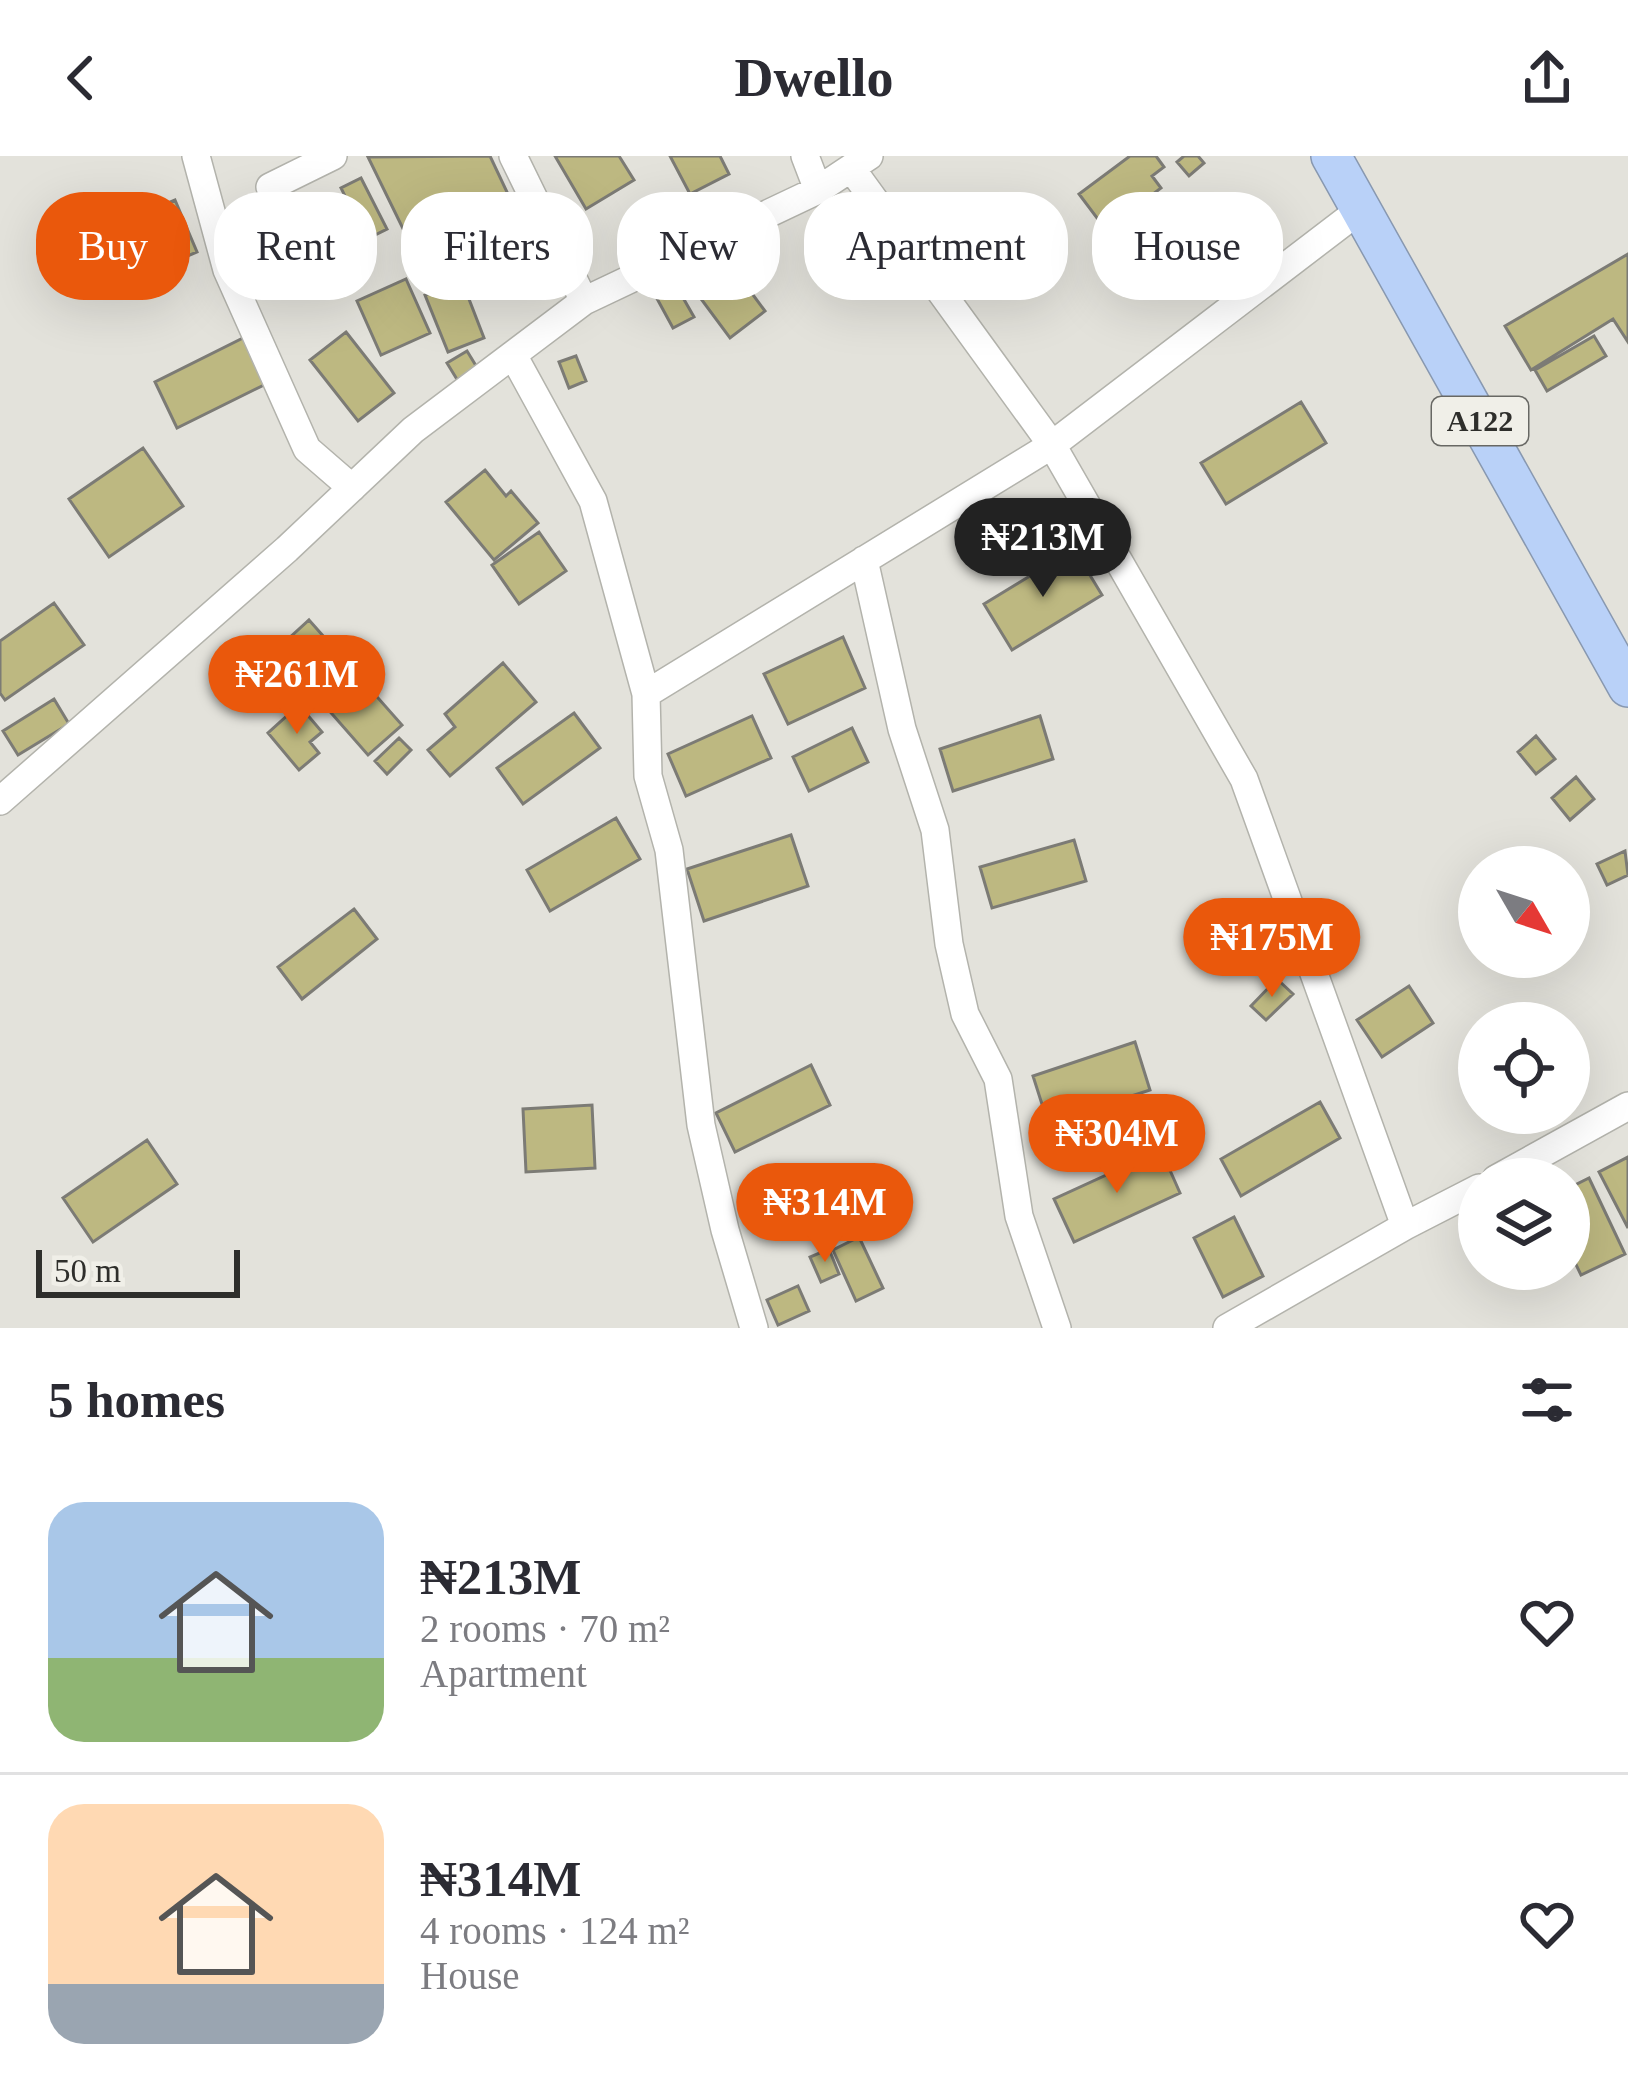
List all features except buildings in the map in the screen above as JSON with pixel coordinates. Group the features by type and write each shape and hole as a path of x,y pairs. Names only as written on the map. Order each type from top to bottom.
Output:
{"highway":[{"name":"A122","path":"1331,156 1627,681"}],"street":[{"path":"196,156 227,271 307,449 352,488"},
{"path":"270,187 333,156"},
{"path":"513,156 584,301"},
{"path":"805,156 818,190"},
{"path":"0,802 413,430 584,301 818,190 860,162 1052,445 1244,779 1405,1226"},
{"path":"646,694 1052,445 1360,208"},
{"path":"513,355 593,501 646,694 649,776 669,850 701,1125 754,1328"},
{"path":"864,560 902,729 935,830 965,1014 998,1079 1019,1216 1057,1328"},
{"path":"1534,1158 1628,1106"},
{"path":"1228,1328 1280,1316 1405,1226 1458,1199"}]}
